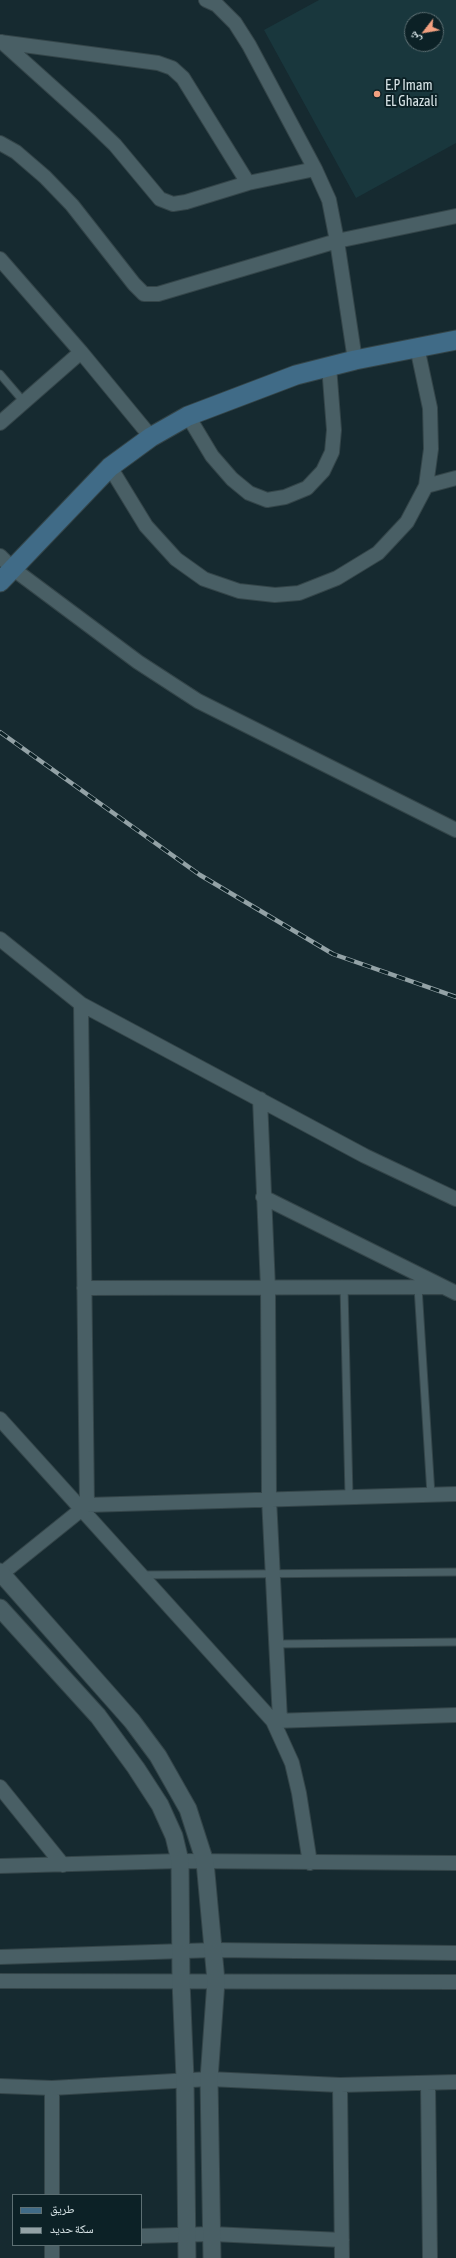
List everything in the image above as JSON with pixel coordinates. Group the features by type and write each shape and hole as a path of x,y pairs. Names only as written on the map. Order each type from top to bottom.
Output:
{"main road":[{"path":"4,569 110,467 151,437 188,416 263,386 329,366 456,340"}],"street":[{"path":"206,0 217,5 230,18 249,45 315,169 329,200 337,241 355,360"},
{"path":"1,42 96,126 160,199 173,204 186,202 248,183 315,169"},
{"path":"1,42 158,63 172,68 183,78 248,183"},
{"path":"0,142 16,152 72,205 134,284 144,294 158,294 337,241 456,216"},
{"path":"0,259 81,352 151,437"},
{"path":"110,467 146,526 176,558 204,579 239,591 275,595 299,593 338,578 378,553 407,522 426,486 431,449 430,408 417,347"},
{"path":"0,422 81,352"},
{"path":"188,416 212,456 232,479 249,493 266,500 285,497 307,488 323,471 332,452 334,430 329,366"},
{"path":"426,486 456,478"},
{"path":"4,569 138,662 198,701 456,830"},
{"path":"0,939 81,1004 365,1156 456,1199"},
{"path":"81,1004 84,1288 84,1507"},
{"path":"260,1099 268,1288 268,1498 276,1644 276,1721 294,1770 310,1863"},
{"path":"263,1197 456,1293"},
{"path":"84,1288 442,1287"},
{"path":"0,1419 84,1507 140,1574 276,1721 456,1715"},
{"path":"212,2258 209,2079 216,1981 215,1950 205,1862 188,1809 158,1756 132,1721 1,1573 84,1507 268,1498 456,1494"},
{"path":"0,1608 98,1716 136,1768 160,1805 174,1836 180,1861 180,1952 185,2079 187,2258"},
{"path":"0,1787 63,1865"},
{"path":"0,1866 180,1861 456,1863"},
{"path":"0,1957 215,1950 456,1953"},
{"path":"0,1981 456,1982"},
{"path":"0,2086 52,2088 185,2079 340,2085 456,2082"},
{"path":"428,2083 430,2258"},
{"path":"340,2085 342,2258"},
{"path":"52,2088 52,2194"},
{"path":"142,2236 212,2234 342,2240"},
{"path":"52,2246 52,2258"}],"lane":[{"path":"0,374 24,402"},
{"path":"344,1287 349,1496"},
{"path":"418,1287 431,1494"},
{"path":"140,1574 456,1572"},
{"path":"276,1644 456,1642"}],"shaded area":[{"name":"E.P Imam EL Ghazali","path":"319,0 456,0 456,143 356,198 264,30"}],"railway":[{"path":"0,732 200,875 333,954 456,997"}],"place":[{"name":"E.P Imam EL Ghazali","path":"377,94"}]}
